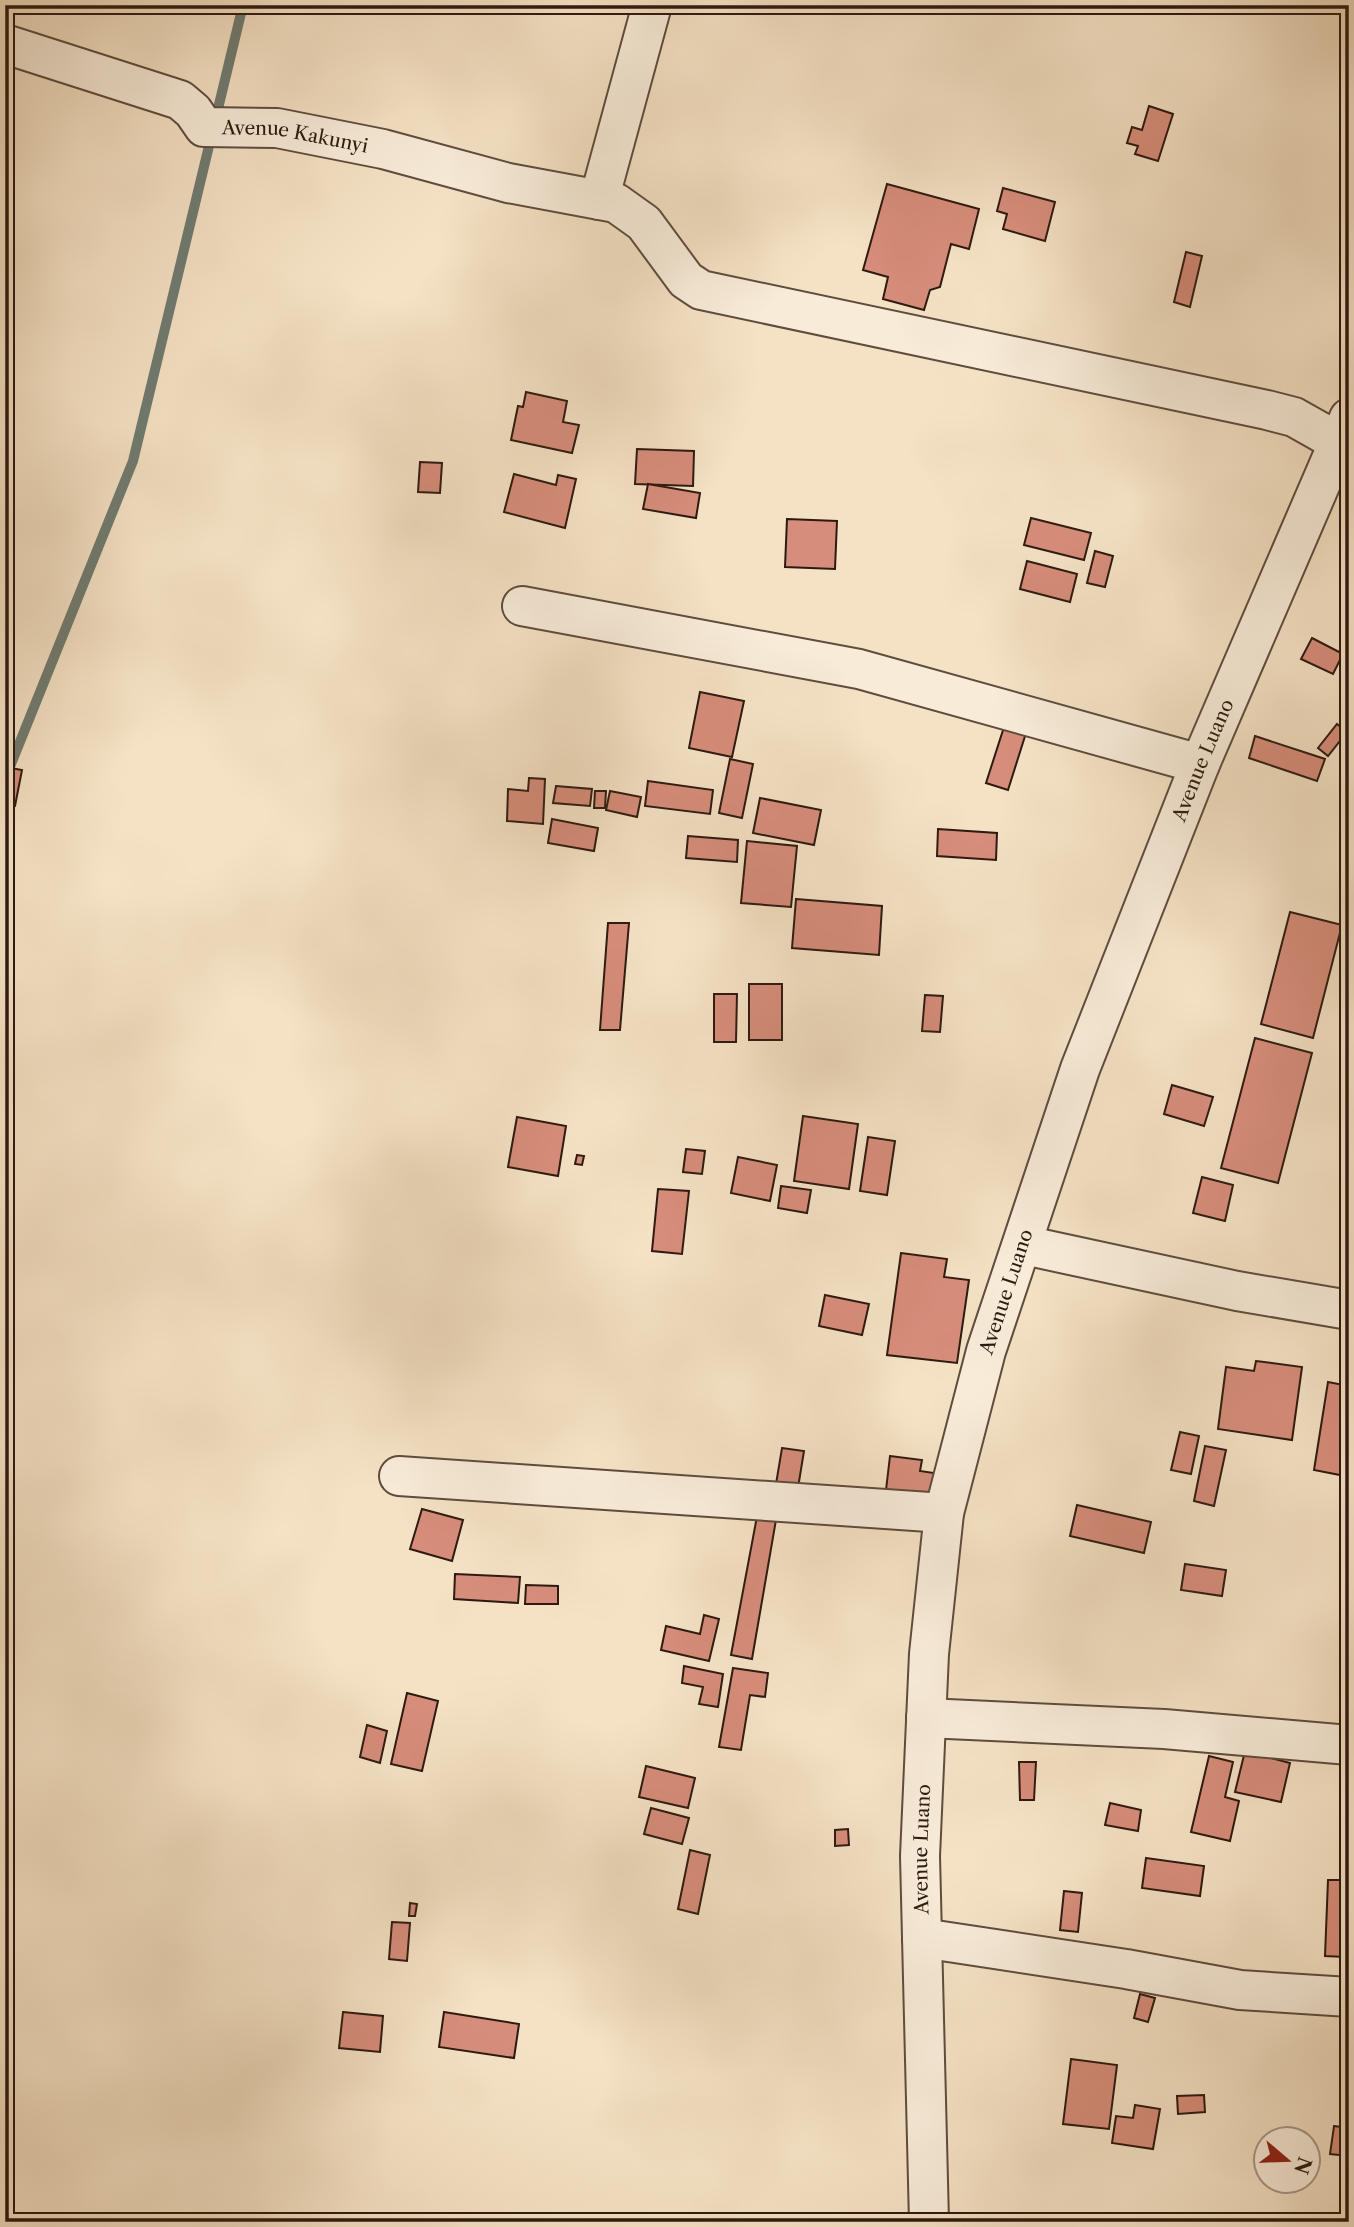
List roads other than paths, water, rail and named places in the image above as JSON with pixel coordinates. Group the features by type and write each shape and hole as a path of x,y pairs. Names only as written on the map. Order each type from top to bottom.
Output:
{"street":[{"path":"599,200 652,5"},
{"name":"Avenue Kakunyi","path":"5,44 180,100 204,127 277,128 383,149 508,183 627,208 644,223 686,280 701,290 1267,410 1345,436"},
{"name":"Avenue Luano","path":"929,2222 920,1856 929,1654 944,1513 986,1351 1024,1245 1080,1069 1200,764 1345,436"},
{"path":"522,606 859,669 1200,764"},
{"path":"1024,1245 1237,1291 1349,1310"},
{"path":"399,1476 944,1513"},
{"path":"926,1718 1164,1729 1349,1745"},
{"path":"922,1938 1126,1969 1240,1990 1349,1997"}],"waterway":[{"path":"5,779 133,461 243,5"}]}
